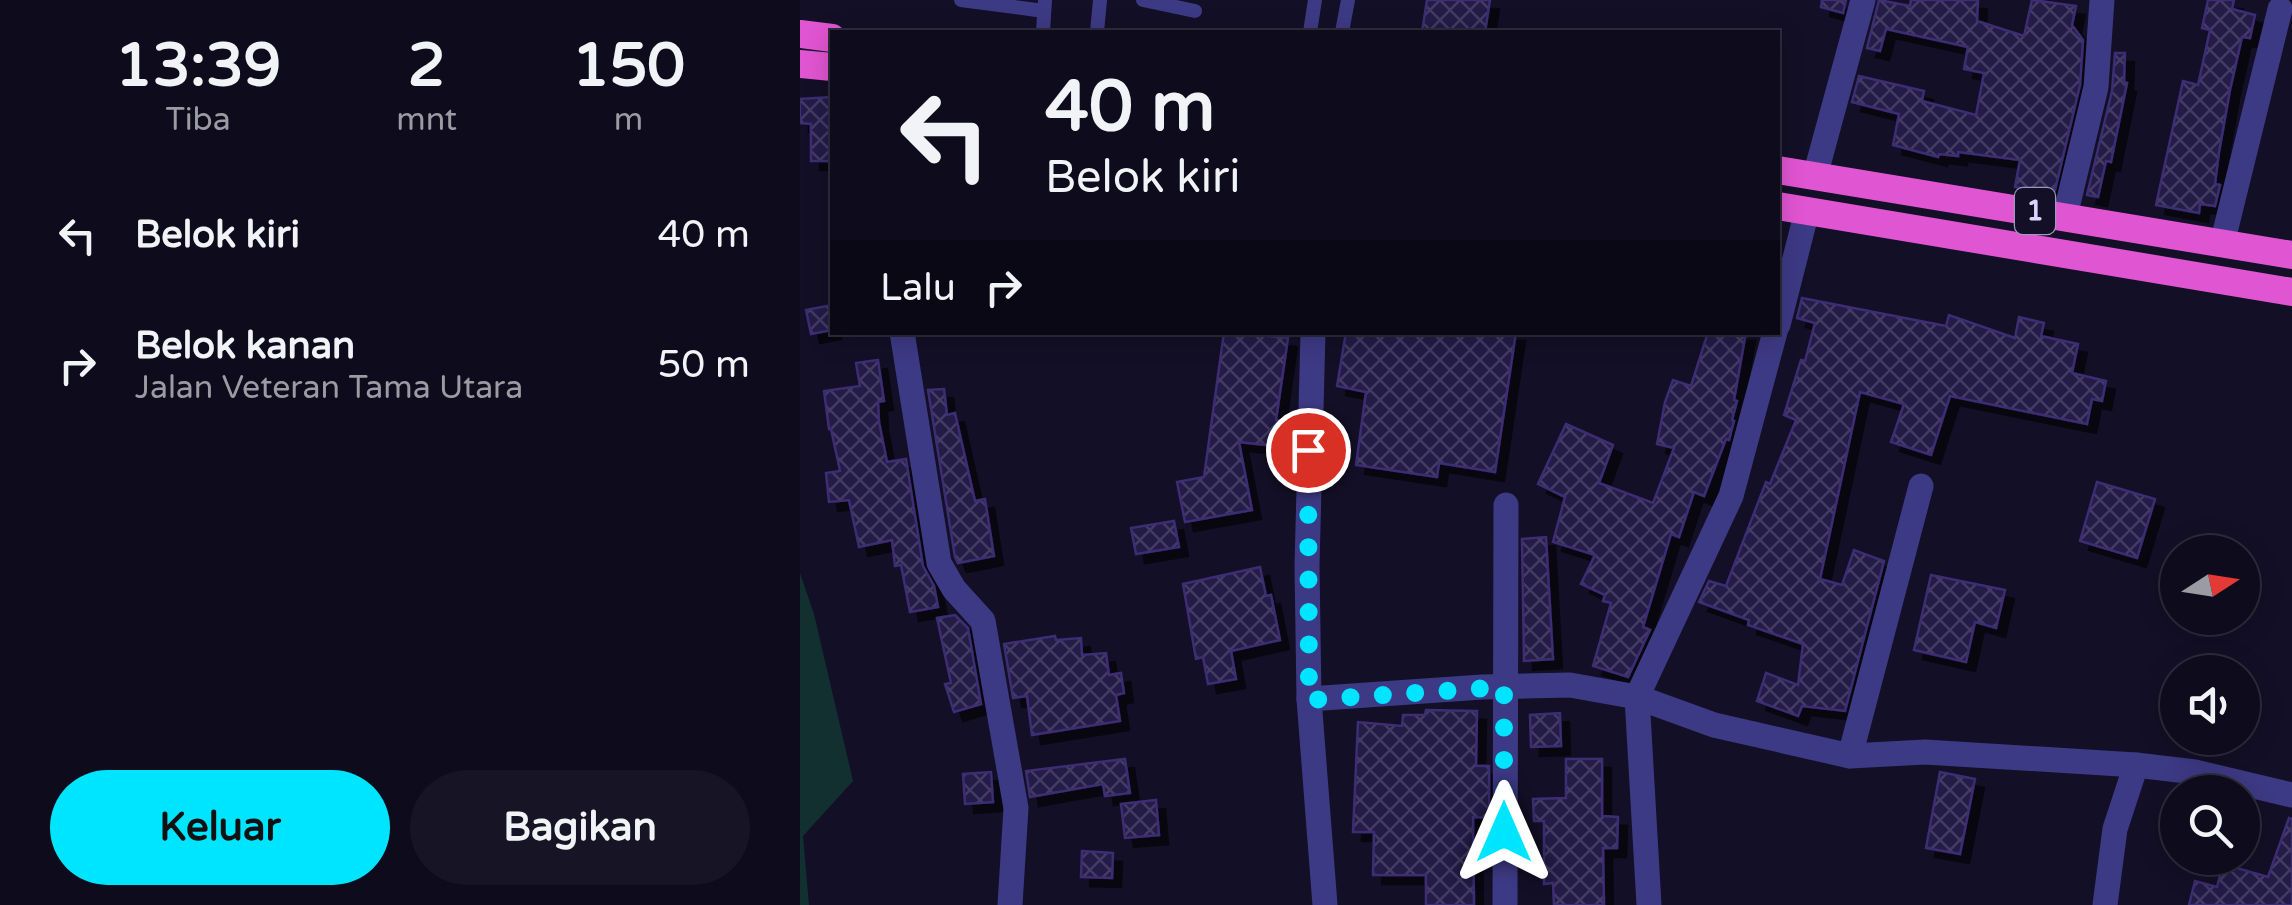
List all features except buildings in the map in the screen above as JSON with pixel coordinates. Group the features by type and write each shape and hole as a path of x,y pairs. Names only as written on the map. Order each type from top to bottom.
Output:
{"highway":[{"path":"800,34 830,38"},
{"path":"800,64 830,67"},
{"name":"1","path":"1780,170 2292,255"},
{"name":"1","path":"1780,206 2292,292"}],"street":[{"path":"1815,176 1864,0"},
{"path":"2065,216 2096,87 2102,0"},
{"path":"2222,244 2280,9"},
{"path":"1780,316 1807,212"},
{"path":"902,335 940,562 954,589 983,621 1016,808 1010,905"},
{"path":"1313,335 1307,547 1309,700 1325,905"},
{"path":"1649,905 1638,697 1731,496 1775,335"},
{"path":"1850,756 1921,486"},
{"path":"1505,905 1506,505"},
{"path":"1309,700 1570,685 1638,697 1714,725 1850,756 1925,752 2136,765 2195,772 2292,795"},
{"path":"2106,905 2115,829 2136,765"}],"lane":[{"path":"961,0 1044,6"},
{"path":"1097,30 1100,0"},
{"path":"1143,0 1194,11"},
{"path":"1310,30 1314,0"},
{"path":"1342,30 1348,0"}],"green space":[{"path":"800,573 814,614 853,781 803,836 809,905 800,905"}],"route":[{"path":"1308,450 1309,700 1504,687 1504,832"}]}
